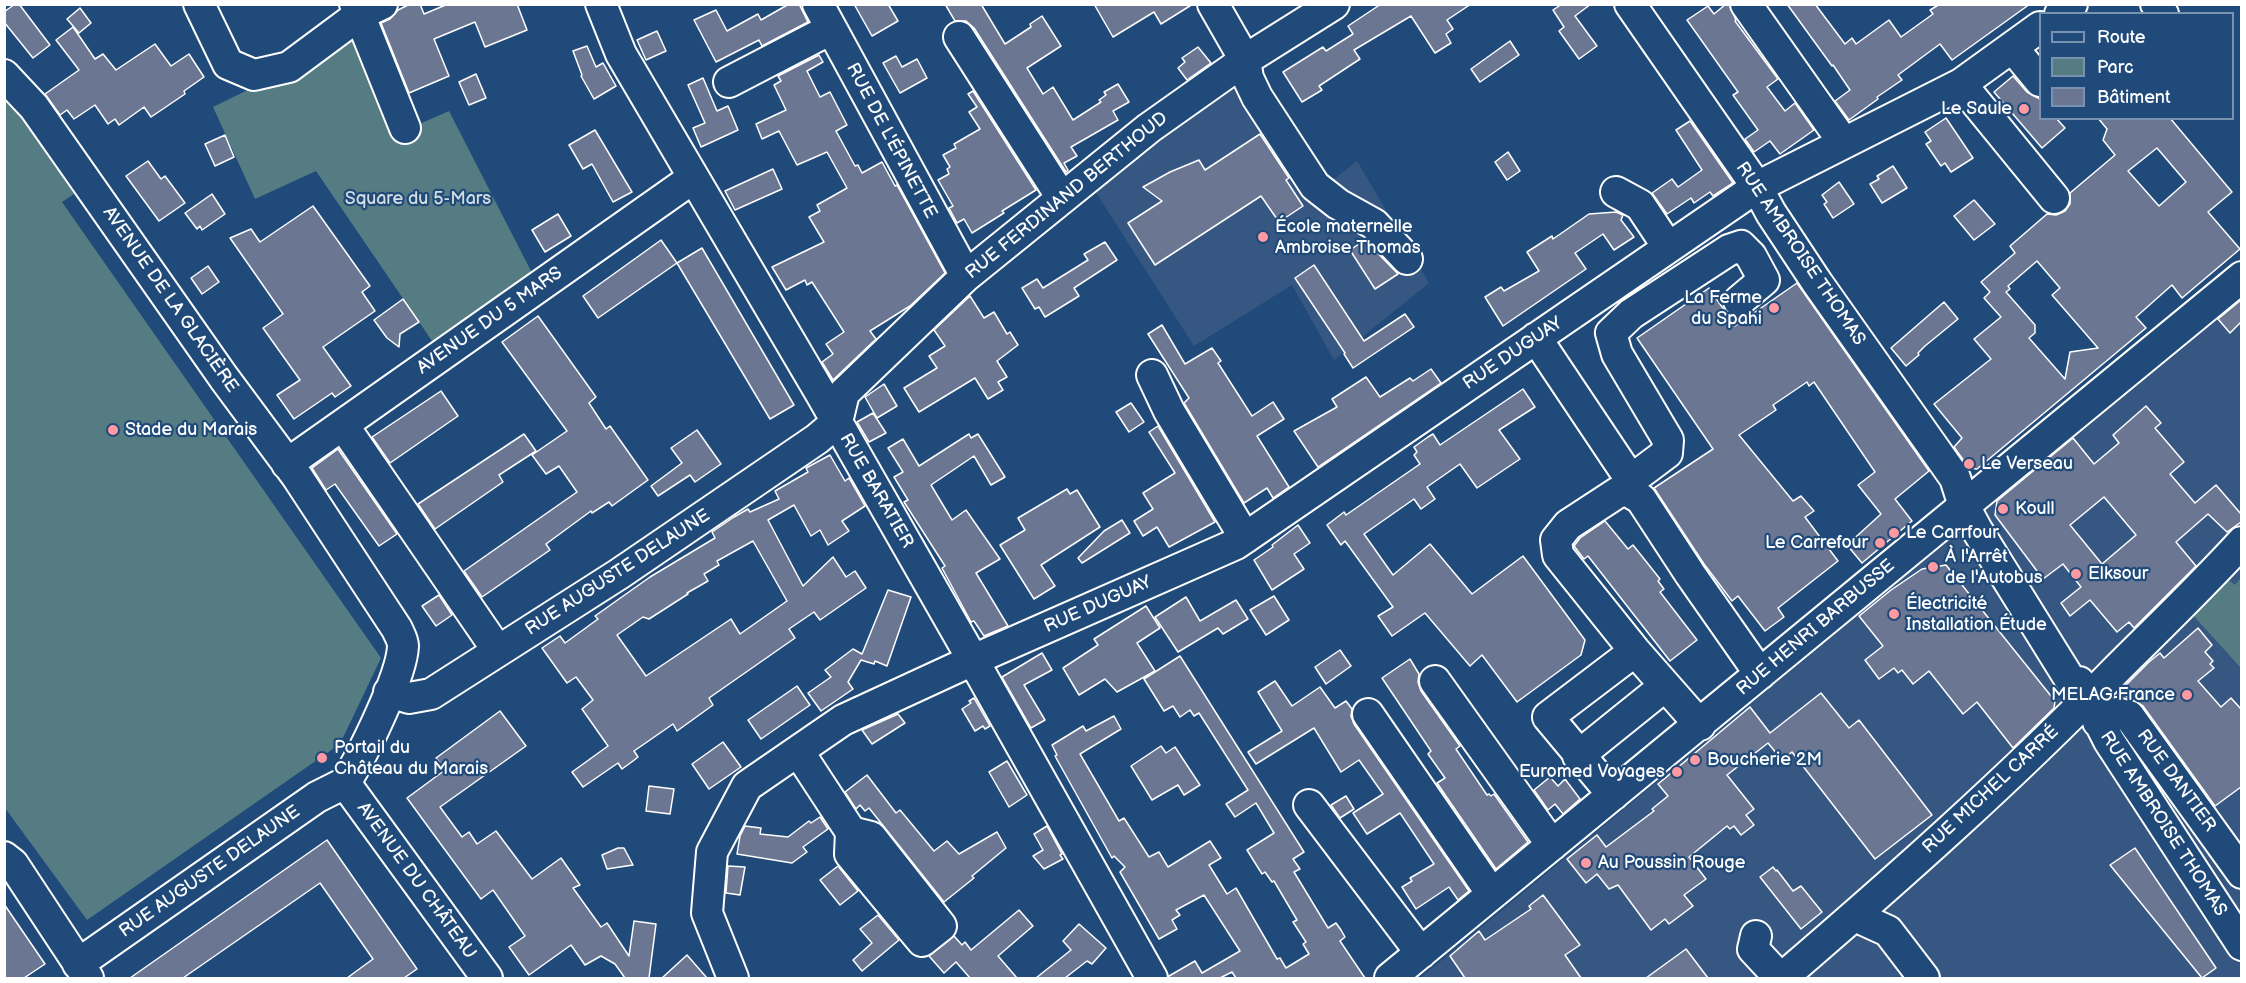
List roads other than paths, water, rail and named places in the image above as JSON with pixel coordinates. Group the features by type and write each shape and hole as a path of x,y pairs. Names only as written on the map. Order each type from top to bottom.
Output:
{"street":[{"path":"199,4 228,64 254,75 289,67 366,8 405,128"},
{"name":"RUE BARATIER","path":"601,4 621,54 837,422 1152,978"},
{"path":"1213,4 1245,60 1248,78 1257,97 1315,186 1338,204 1374,224 1407,259"},
{"name":"RUE FERDINAND BERTHOUD","path":"837,422 844,393 966,276 1149,128 1245,60 1303,13 1334,4"},
{"name":"RUE AMBROISE THOMAS","path":"1630,4 1757,187 1815,281 1955,478 1964,506 1977,530 2088,711 2241,945"},
{"path":"1746,4 1844,143"},
{"path":"729,82 824,17"},
{"name":"RUE DE L'ÉPINETTE","path":"824,17 966,276"},
{"name":"RUE DUGUAY","path":"733,978 707,913 712,852 747,786 843,720 1236,544 1757,187 1961,84 2039,28"},
{"path":"959,37 1062,198"},
{"path":"2012,47 2037,73"},
{"name":"AVENUE DE LA GLACIÈRE","path":"4,75 34,107 287,464 397,628 403,644 400,664 357,765 345,783"},
{"path":"1961,84 2054,198"},
{"name":"AVENUE DU 5 MARS","path":"287,464 693,178"},
{"path":"1616,192 1641,205 1668,248"},
{"path":"1700,724 1635,651 1558,555 1556,540 1568,525 1628,485 1667,453 1668,440 1617,354 1611,333 1631,314 1729,250 1741,246 1759,221 1771,213"},
{"path":"1739,302 1764,280 1751,256 1741,246"},
{"name":"RUE HENRI BARBUSSE","path":"1390,978 2241,277"},
{"path":"1536,338 1628,485 1641,498 1690,574 1760,674"},
{"path":"1152,375 1168,411 1245,538"},
{"name":"RUE AUGUSTE DELAUNE","path":"389,692 409,698 431,694 619,574 817,439 837,422"},
{"path":"343,425 498,651"},
{"name":"RUE MICHEL CARRÉ","path":"1781,978 2088,711 2241,542"},
{"path":"1613,795 1578,756 1548,717 1635,651"},
{"path":"1435,681 1552,845"},
{"path":"1578,756 1665,686"},
{"name":"RUE DANTIER","path":"2088,711 2129,716 2241,873"},
{"path":"1368,714 1492,894"},
{"path":"798,751 851,832"},
{"name":"RUE AUGUSTE DELAUNE","path":"83,971 317,797 345,783"},
{"name":"AVENUE DU CHÂTEAU","path":"345,783 487,978"},
{"path":"1309,806 1421,953"},
{"path":"4,857 13,864 83,971"},
{"path":"1855,916 1888,931 1924,978"},
{"path":"1756,936 1753,949 1781,978"}],"place":[{"name":"Le Saule","path":"2024,109"},
{"name":"École maternelle Ambroise Thomas","path":"1263,237"},
{"name":"La Ferme du Spahi","path":"1774,308"},
{"name":"Stade du Marais","path":"113,430"},
{"name":"Le Verseau","path":"1969,464"},
{"name":"Koull","path":"2003,509"},
{"name":"Le Carrfour","path":"1894,533"},
{"name":"Le Carrefour","path":"1880,543"},
{"name":"À l'Arrêt de l'Autobus","path":"1933,567"},
{"name":"Elksour","path":"2076,574"},
{"name":"Électricité Installation Étude","path":"1894,614"},
{"name":"MELAG France","path":"2187,695"},
{"name":"Portail du Château du Marais","path":"322,758"},
{"name":"Boucherie 2M","path":"1695,760"},
{"name":"Euromed Voyages","path":"1677,772"},
{"name":"Au Poussin Rouge","path":"1586,863"}],"park label":[{"name":"Square du 5-Mars","path":"418,199"}]}
